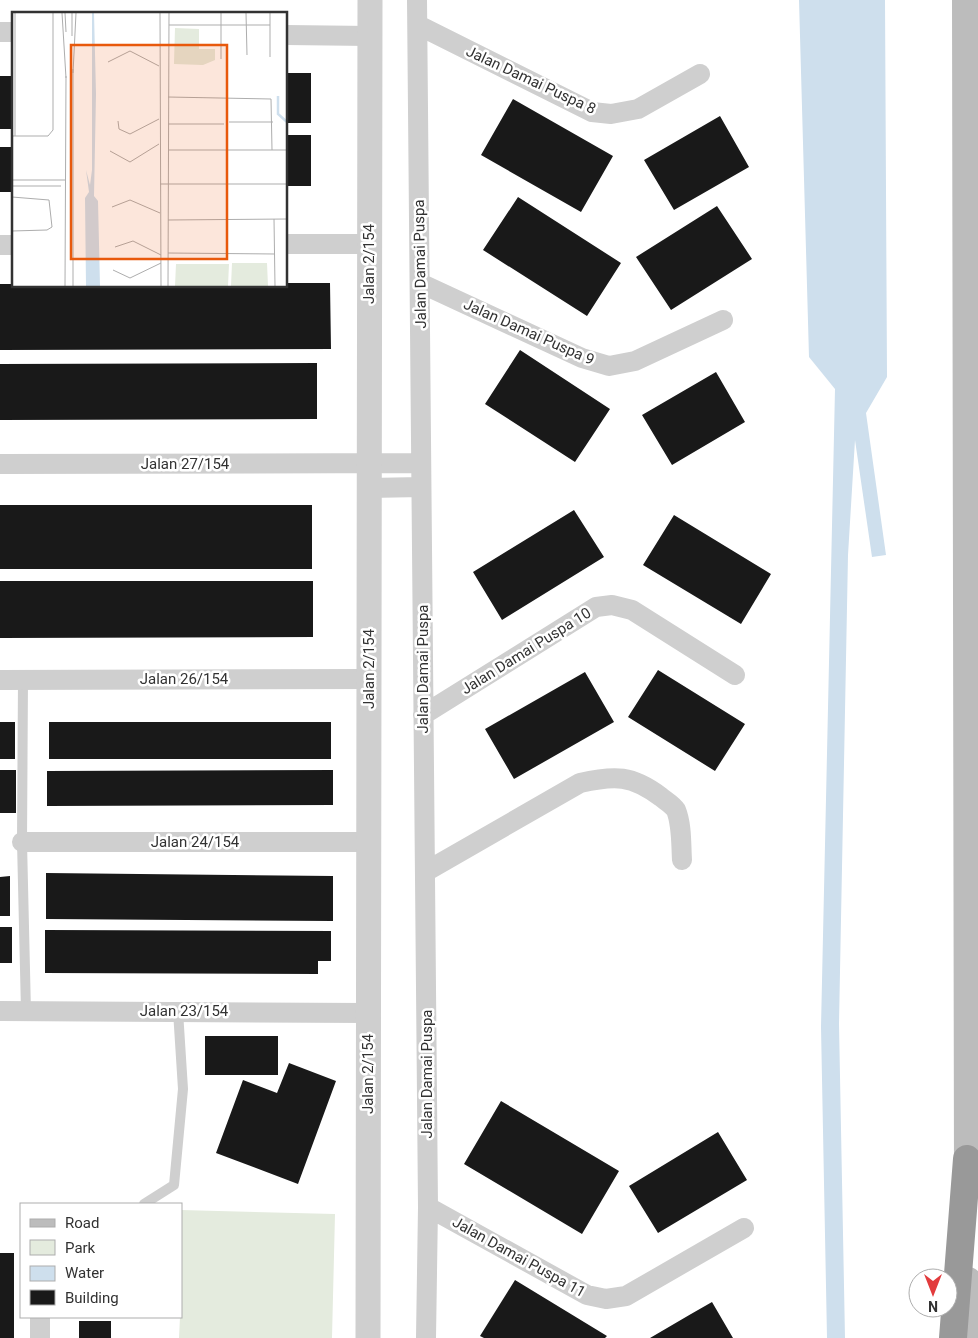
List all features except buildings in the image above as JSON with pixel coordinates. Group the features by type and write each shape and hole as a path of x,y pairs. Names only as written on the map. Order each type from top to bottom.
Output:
{"highway":[{"path":"953,1338 968,1159"}],"main road":[{"path":"966,0 973,456 968,1338"}],"street":[{"name":"Jalan 2/154","path":"368,1338 370,0"},
{"name":"Jalan Damai Puspa","path":"418,0 428,1207 426,1338"},
{"name":"Jalan Damai Puspa 8","path":"418,25 592,112 611,114 638,109 700,74"},
{"path":"288,35 370,36"},
{"path":"288,244 370,244"},
{"name":"Jalan Damai Puspa 9","path":"420,283 582,358 609,366 635,361 723,320"},
{"path":"369,476 422,463"},
{"name":"Jalan 27/154","path":"0,464 369,476"},
{"path":"369,476 422,487"},
{"name":"Jalan Damai Puspa 10","path":"423,715 596,607 612,605 632,610 735,675"},
{"name":"Jalan 26/154","path":"0,680 369,679"},
{"path":"425,872 580,783 606,777 629,780 651,789 675,808 679,825 682,860"},
{"name":"Jalan 24/154","path":"22,842 369,842"},
{"name":"Jalan 23/154","path":"0,1011 368,1013"},
{"name":"Jalan Damai Puspa 11","path":"428,1207 587,1295 606,1299 626,1296 744,1228"},
{"path":"40,1318 40,1338"}],"lane":[{"path":"22,680 22,842 26,1012"},
{"path":"146,1203 174,1185 183,1089 178,1011"}],"green space":[{"path":"182,1210 335,1214 332,1338 179,1338 180,1318 182,1318"}],"water":[{"path":"799,0 885,0 887,377 866,413 886,555 872,557 855,440 848,555 839,1024 845,1338 827,1338 821,1027 835,389 809,357"}]}
